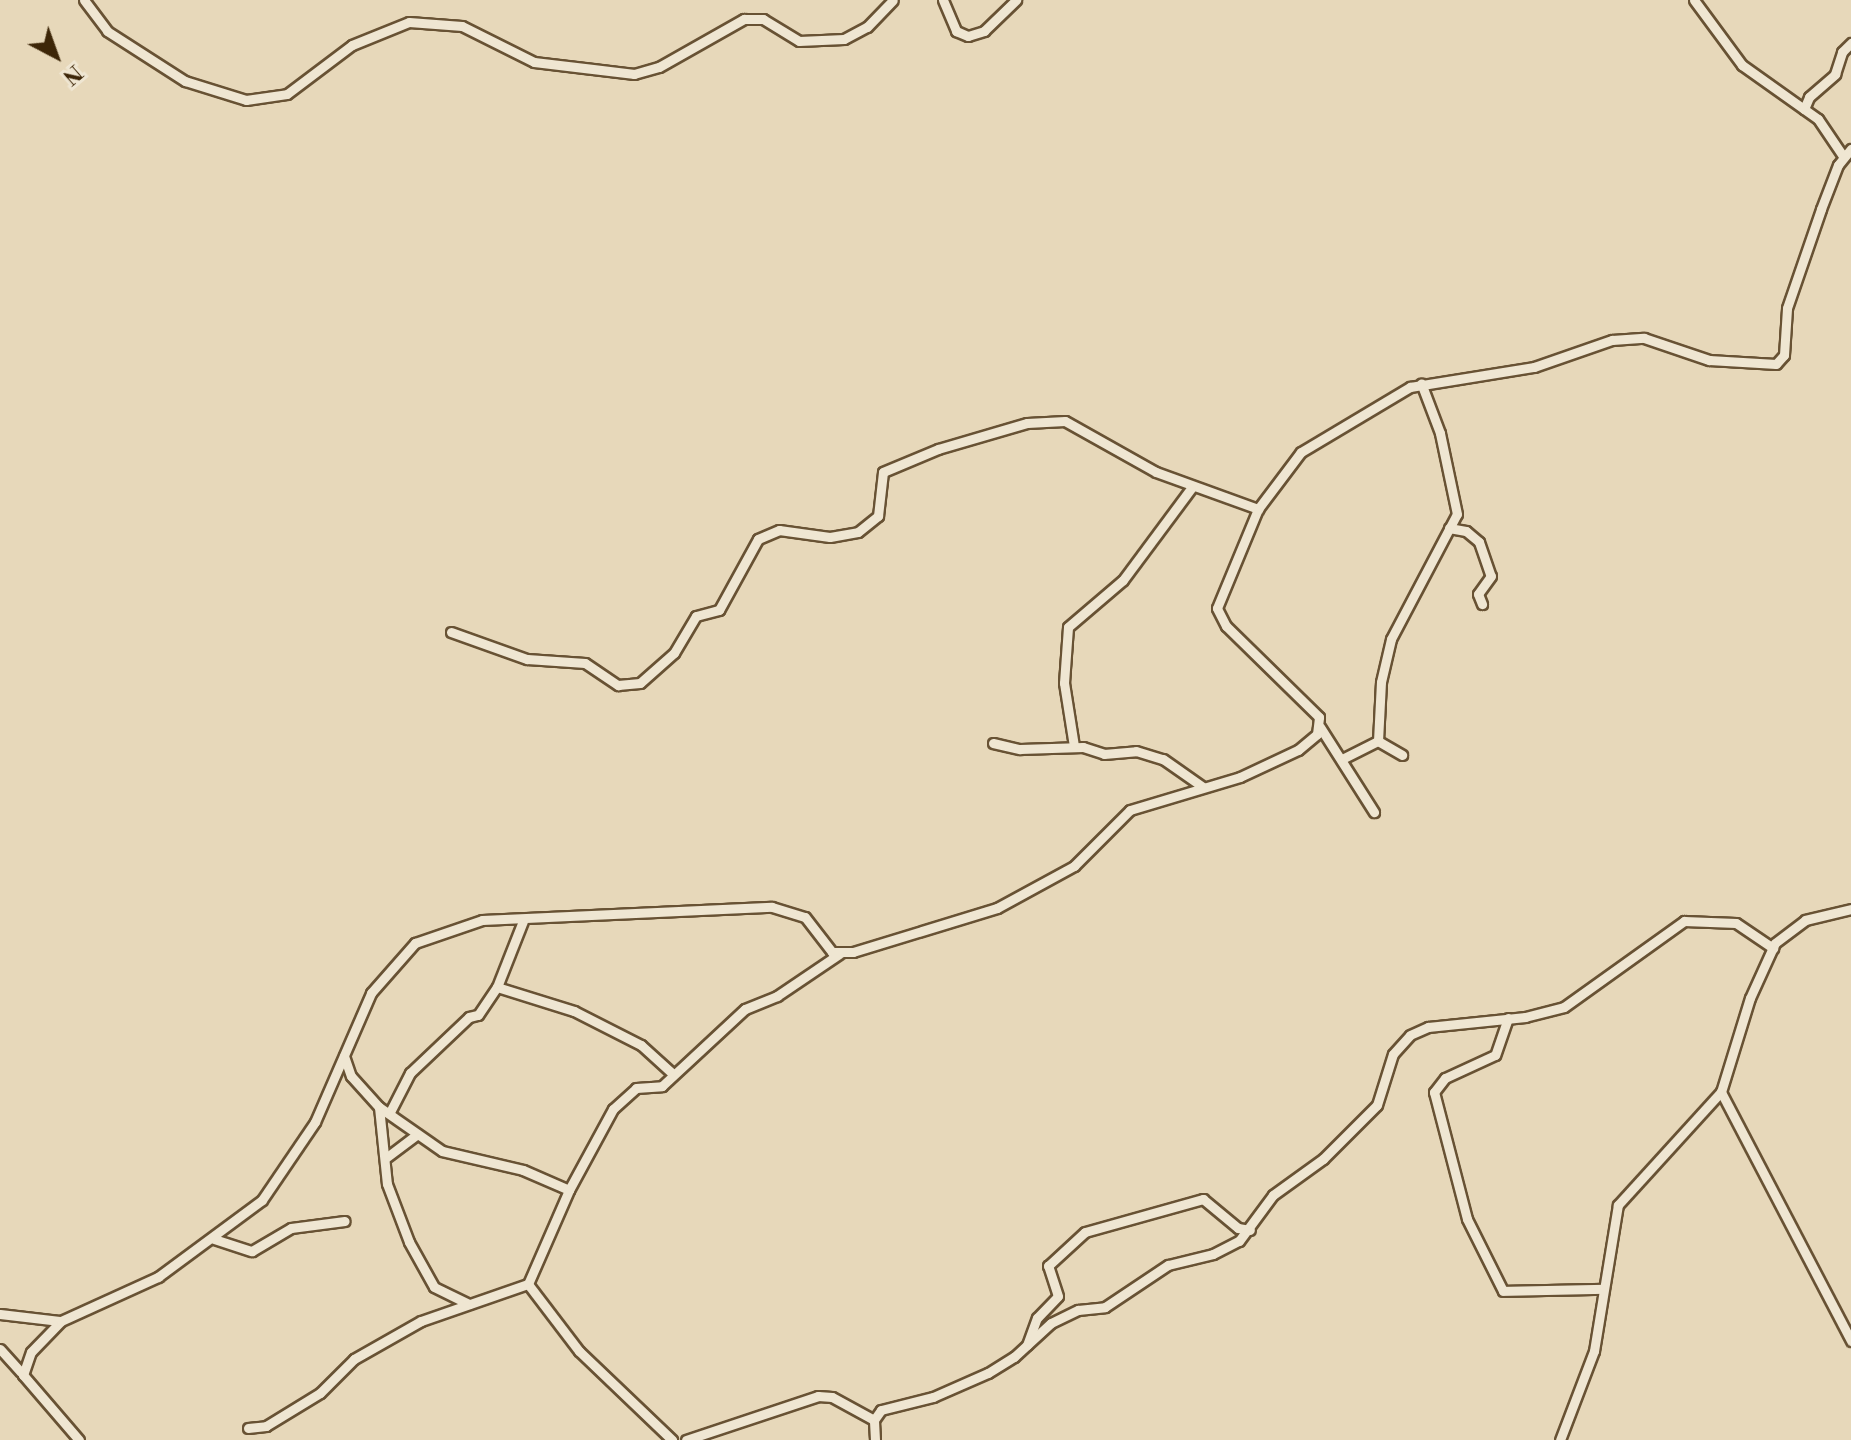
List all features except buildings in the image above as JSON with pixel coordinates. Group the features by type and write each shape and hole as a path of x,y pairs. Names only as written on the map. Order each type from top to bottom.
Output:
{"street":[{"path":"84,0 107,31 185,81 246,100 287,94 361,40 409,22 462,26 534,62 634,74 659,67 744,19 763,19 799,41 844,39 867,27 893,0"},
{"path":"943,0 956,31 968,36 984,31 1016,0"},
{"path":"1374,812 1308,704 1217,612 1218,599 1258,509 1307,447 1352,424 1389,395 1421,383 1534,367 1636,337 1709,360 1776,364 1784,355 1786,317 1796,279 1847,153 1831,133 1804,109 1742,65 1694,0"},
{"path":"1804,109 1809,97 1835,74 1842,52 1851,43"},
{"path":"1378,741 1389,644 1457,514 1440,433 1421,383"},
{"path":"451,632 527,659 585,663 618,685 640,683 674,653 696,616 719,610 758,539 779,530 830,537 858,532 878,516 883,472 1014,425 1065,421 1192,487 1258,509"},
{"path":"1074,746 1064,683 1068,627 1123,580 1192,487"},
{"path":"1449,528 1466,531 1479,542 1491,576 1478,594 1482,604"},
{"path":"248,1428 266,1426 325,1390 363,1354 421,1321 528,1284 569,1190 616,1106 632,1090 659,1088 745,1009 777,996 839,954 997,908 1074,866 1130,810 1203,787 1298,750 1320,727"},
{"path":"1378,741 1402,755"},
{"path":"1342,759 1378,741"},
{"path":"993,743 1020,749 1074,746 1104,754 1136,751 1163,759 1203,787"},
{"path":"21,1372 37,1343 61,1321 148,1283 247,1215 283,1176 344,1056 371,993 415,943 474,921 772,907 805,917 829,950 839,954"},
{"path":"1560,1440 1594,1351 1601,1289 1622,1198 1721,1092 1750,998 1773,948 1795,924 1851,909"},
{"path":"390,1112 410,1073 469,1017 476,1017 497,987 523,921"},
{"path":"874,1420 889,1407 933,1397 988,1373 1062,1317 1105,1307 1168,1265 1223,1250 1250,1230 1273,1195 1323,1159 1377,1105 1403,1040 1428,1027 1544,1015 1588,995 1684,921 1736,923 1773,948"},
{"path":"497,987 574,1011 641,1045 673,1074"},
{"path":"1508,1018 1495,1055 1445,1078 1434,1092 1467,1219 1503,1291 1601,1289"},
{"path":"344,1056 351,1076 379,1107 448,1154 523,1170 569,1190"},
{"path":"1721,1092 1851,1341"},
{"path":"379,1107 389,1192 426,1275 439,1291 469,1304"},
{"path":"387,1157 417,1134"},
{"path":"1027,1345 1037,1318 1058,1296 1048,1266 1085,1232 1203,1199 1238,1228 1250,1230"},
{"path":"214,1239 252,1251 295,1226 345,1221"},
{"path":"528,1284 579,1351 672,1440"},
{"path":"0,1314 61,1321"},
{"path":"0,1349 79,1440"},
{"path":"693,1439 818,1396 832,1397 874,1420"},
{"path":"874,1420 875,1440"}]}
